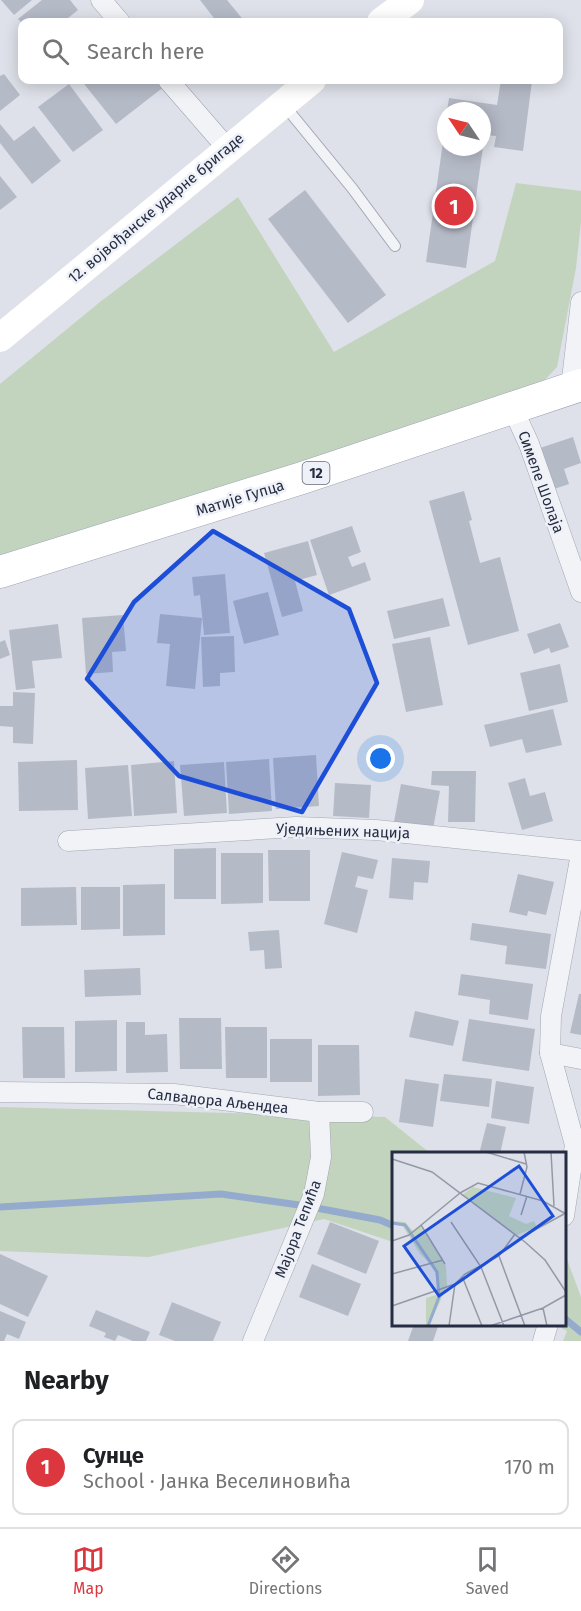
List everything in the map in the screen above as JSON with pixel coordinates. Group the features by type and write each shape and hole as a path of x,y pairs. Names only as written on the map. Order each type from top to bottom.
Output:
{"main road":[{"path":"386,18 410,0"},
{"name":"12. војвођанске ударне бригаде","path":"0,338 307,84"},
{"name":"Матије Гупца","path":"0,572 302,478 576,386"}],"street":[{"path":"101,0 117,18"},
{"path":"171,84 227,148"},
{"path":"576,386 581,302"},
{"name":"Симеле Шолаја","path":"512,407 529,444 581,592"},
{"name":"Уједињених нација","path":"68,841 296,827 376,830 581,852"},
{"path":"566,1206 578,1148 550,1053 551,1016 581,852"},
{"path":"550,1053 581,1059"},
{"name":"Салвадора Аљендеа","path":"0,1092 174,1094 319,1112 363,1112"},
{"name":"Мајора Тепића","path":"253,1341 314,1194 321,1157 319,1112"}],"lane":[{"path":"283,104 352,188 395,246"}],"highlighted area":[{"path":"213,531 349,609 377,683 302,812 179,776 87,679 134,602"}],"green space":[{"path":"516,183 581,191 581,222 576,268 557,367 536,389 0,575 0,384 100,302 238,197 334,352 495,261"},
{"path":"0,1107 385,1117 429,1152 392,1152 392,1242 324,1219 149,1257 0,1251"},
{"path":"566,1257 581,1297 581,1341 563,1341 567,1331 558,1326 566,1326"}],"building":[{"path":"1,0 32,0 14,15"},
{"path":"42,0 70,0 78,10 68,18 19,18"},
{"path":"200,0 227,0 242,18 214,18"},
{"path":"4,74 20,95 0,111 0,76"},
{"path":"69,84 103,130 73,152 38,107"},
{"path":"84,84 163,84 165,86 116,124"},
{"path":"500,84 532,84 523,151 494,147 496,136 491,136 491,104 497,105"},
{"path":"449,98 476,102 448,102"},
{"path":"0,124 14,141 34,126 61,161 32,184 0,143"},
{"path":"441,156 482,156 466,268 426,262"},
{"path":"0,176 17,197 0,210"},
{"path":"305,190 386,295 348,323 268,219"},
{"path":"573,437 581,463 564,469 569,484 551,490 537,449"},
{"path":"464,491 480,563 500,557 519,631 468,645 429,501"},
{"path":"352,526 361,552 348,557 352,567 365,562 371,580 329,595 310,540"},
{"path":"308,541 317,575 295,581 303,611 282,617 264,553"},
{"path":"225,574 230,633 204,635 200,595 194,596 192,577"},
{"path":"268,592 279,635 244,644 233,601"},
{"path":"443,598 450,626 394,639 387,611"},
{"path":"160,614 202,618 195,689 166,686 170,644 157,643"},
{"path":"123,615 126,651 112,652 113,672 86,674 82,618"},
{"path":"560,623 569,647 551,653 549,648 534,654 527,634"},
{"path":"58,624 62,658 32,661 35,688 16,690 9,630"},
{"path":"234,636 235,672 220,673 220,686 203,687 201,637"},
{"path":"430,637 443,705 406,712 392,644"},
{"path":"5,640 10,655 0,659 0,642"},
{"path":"560,664 568,702 529,711 520,673"},
{"path":"13,692 35,693 33,744 13,743 13,727 0,726 0,706 13,706"},
{"path":"553,709 562,745 526,753 522,739 490,747 484,725"},
{"path":"316,755 319,806 276,809 273,758"},
{"path":"269,759 272,811 229,814 226,762"},
{"path":"77,760 78,810 19,811 18,762"},
{"path":"174,761 177,813 134,816 131,765"},
{"path":"224,762 227,813 184,816 180,765"},
{"path":"128,765 132,816 88,819 85,768"},
{"path":"432,771 476,771 475,822 448,822 449,786 431,785"},
{"path":"525,778 530,796 545,792 553,821 522,830 508,783"},
{"path":"335,783 371,785 369,818 333,816"},
{"path":"401,784 440,791 432,834 393,827"},
{"path":"216,848 216,899 174,899 174,849"},
{"path":"268,850 310,850 310,901 269,901"},
{"path":"342,852 378,860 373,879 358,876 355,887 368,890 357,933 324,924"},
{"path":"221,853 263,853 263,903 221,904"},
{"path":"392,858 430,861 428,883 414,882 413,900 389,898"},
{"path":"518,874 554,882 546,915 528,911 527,916 509,912"},
{"path":"165,884 165,935 123,936 123,885"},
{"path":"76,887 77,925 21,926 21,888"},
{"path":"81,887 120,887 120,929 81,930"},
{"path":"472,923 551,934 546,969 505,964 507,946 470,940"},
{"path":"279,930 282,968 265,969 264,950 250,951 248,932"},
{"path":"140,968 141,995 85,997 84,970"},
{"path":"461,974 533,984 528,1020 489,1014 490,1000 458,995"},
{"path":"579,994 581,994 581,1035 570,1033"},
{"path":"415,1011 459,1021 453,1046 409,1037"},
{"path":"179,1018 221,1018 222,1069 180,1069"},
{"path":"469,1019 535,1029 529,1071 462,1061"},
{"path":"117,1020 117,1071 75,1072 75,1021"},
{"path":"126,1022 145,1022 145,1035 167,1034 168,1072 126,1073"},
{"path":"22,1027 64,1027 65,1078 23,1078"},
{"path":"225,1027 267,1027 267,1078 226,1078"},
{"path":"270,1039 312,1039 312,1082 270,1082"},
{"path":"318,1045 359,1045 360,1095 318,1096"},
{"path":"444,1074 492,1079 489,1107 440,1101"},
{"path":"405,1079 439,1084 433,1127 399,1122"},
{"path":"496,1081 534,1087 529,1124 491,1118"},
{"path":"487,1123 506,1127 500,1152 480,1152"},
{"path":"330,1222 379,1241 366,1274 317,1254"},
{"path":"0,1254 48,1276 28,1317 0,1304"},
{"path":"312,1264 361,1284 348,1316 299,1297"},
{"path":"172,1302 221,1322 213,1341 175,1341 159,1335"},
{"path":"96,1310 150,1332 146,1341 133,1341 118,1335 115,1341 104,1337 106,1333 89,1326"},
{"path":"0,1311 26,1322 19,1339 7,1334 4,1341 0,1341"},
{"path":"413,1326 438,1326 433,1341 408,1341"}],"waterway":[{"path":"0,1207 221,1194 306,1206 380,1220 392,1225"},
{"path":"566,1320 581,1332"}],"place":[{"name":"Сунце","path":"454,206"}]}
